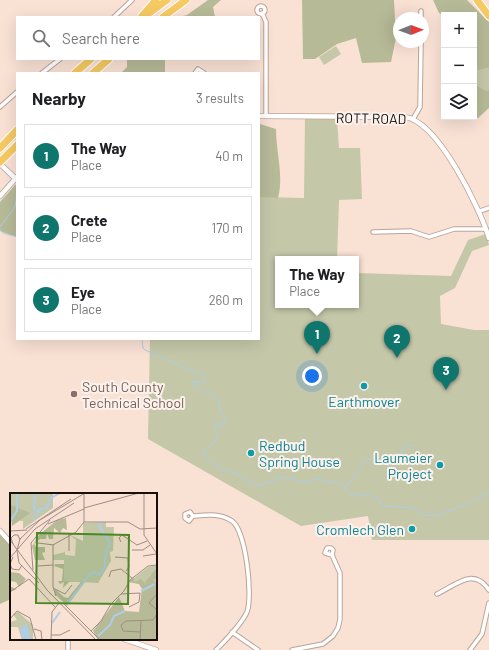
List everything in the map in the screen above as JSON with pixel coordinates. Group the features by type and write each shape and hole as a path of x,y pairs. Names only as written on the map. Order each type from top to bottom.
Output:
{"highway":[{"path":"142,16 156,0"},
{"path":"145,16 167,0"},
{"path":"164,16 186,0"},
{"path":"477,0 488,15"},
{"path":"76,72 91,60"},
{"path":"94,72 108,60"},
{"path":"0,148 16,131"},
{"path":"0,163 16,146"}],"street":[{"path":"115,16 132,0"},
{"path":"262,14 266,22 266,116"},
{"path":"412,119 420,107 421,48"},
{"path":"43,72 59,60"},
{"path":"0,107 16,93"},
{"name":"ROTT ROAD","path":"260,116 405,117 412,119 441,146 480,211 489,238"},
{"path":"0,163 16,177 0,196"},
{"path":"480,211 489,208"},
{"path":"373,232 411,231 429,237 454,229 486,229"},
{"path":"193,516 222,516 233,522 240,532 243,541 249,599 247,612 216,650"},
{"path":"0,531 10,542"},
{"path":"292,650 323,644 333,636 338,628 340,619 340,573 332,555"},
{"path":"437,594 466,578 476,579 489,590"},
{"path":"470,650 482,634 489,603"},
{"path":"232,632 258,650"},
{"path":"127,640 156,650"}],"green space":[{"path":"208,0 221,0 213,7 215,16 183,16 187,15"},
{"path":"302,0 394,0 394,48 391,62 362,63 356,38 337,44 315,59 303,59"},
{"path":"433,0 467,0 489,22 489,68 477,70 477,12 441,12 441,14"},
{"path":"336,46 341,54 324,65 319,57"},
{"path":"127,60 165,60 165,72 122,72 127,67"},
{"path":"489,68 489,89 487,91 477,86 477,70"},
{"path":"477,86 487,91 489,89 489,108 478,118"},
{"path":"305,119 337,119 339,148 360,148 362,199 339,200 337,256 275,256 275,308 359,308 359,273 451,276 468,240 486,234 489,245 472,251 455,288 440,296 441,324 474,330 489,330 489,540 372,540 368,516 301,526 148,439 150,340 260,340 260,197 304,198"},
{"path":"260,124 276,129 280,173 280,190 278,198 260,197"},
{"path":"16,184 16,237 0,231 0,202"},
{"path":"0,531 10,542 10,599 0,604"}],"waterway":[{"path":"0,227 15,207 16,200"},
{"path":"0,229 3,233 16,237"},
{"path":"142,340 143,348 145,350 204,376 204,383 192,381 194,386 218,398 220,411 225,418 223,426 220,424 214,424 217,434 215,442 203,452 205,457 223,470 236,473 259,486 283,477 304,482 318,479 341,484 351,494 359,496 369,495 379,499 382,506 413,508 423,515 434,516 471,503 489,492"},
{"path":"345,488 357,474 364,461 377,457 397,455 405,446 413,445"}],"place":[{"name":"The Way","path":"317,354"},
{"name":"Crete","path":"397,358"},
{"name":"Earthmover","path":"364,386"},
{"name":"Eye","path":"446,390"},
{"name":"South County Technical School","path":"74,394"},
{"name":"Redbud Spring House","path":"251,453"},
{"name":"Laumeier Project","path":"440,465"},
{"name":"Cromlech Glen","path":"412,529"}]}
